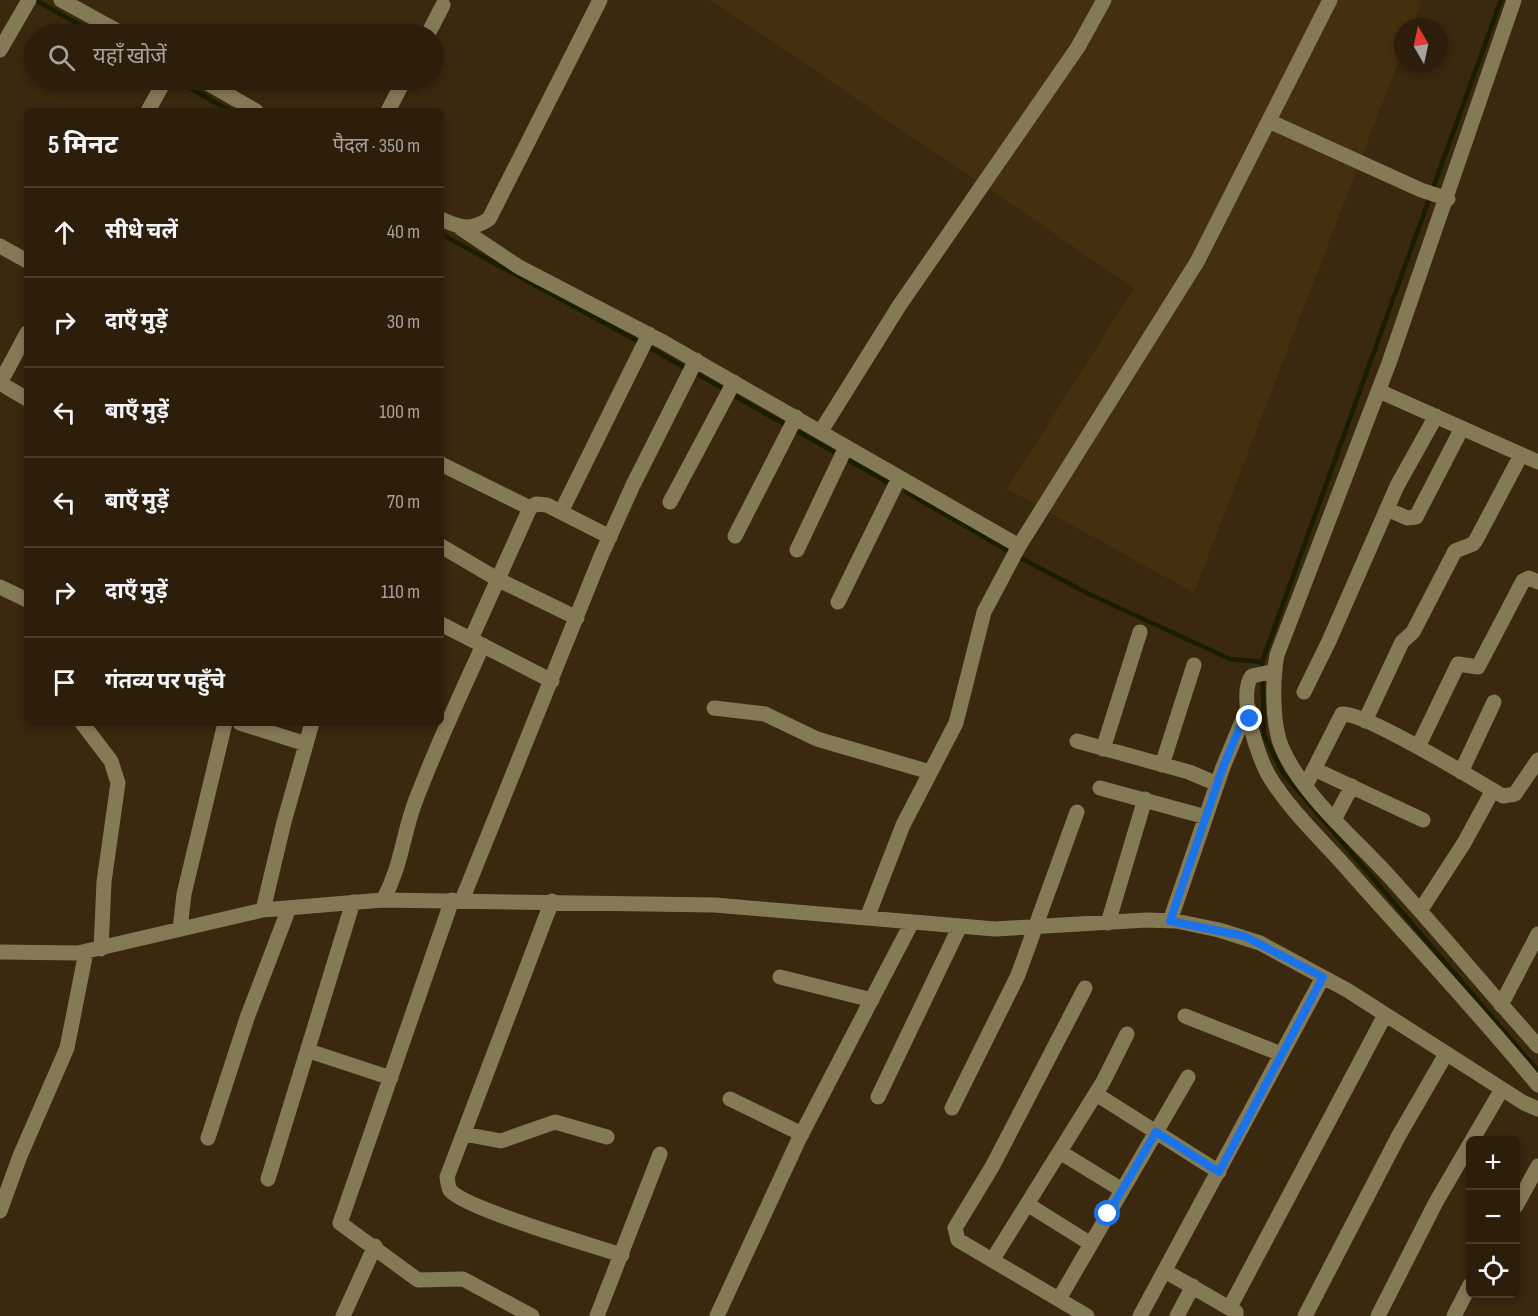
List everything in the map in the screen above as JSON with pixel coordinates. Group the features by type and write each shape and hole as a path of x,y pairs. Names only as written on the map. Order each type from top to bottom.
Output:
{"street":[{"path":"0,50 29,0"},
{"path":"62,0 105,24"},
{"path":"459,227 479,226 489,219 497,207 600,0"},
{"path":"821,431 899,306 1078,47 1104,0"},
{"path":"867,918 888,859 956,723 979,624 1019,546 1197,262 1330,0"},
{"path":"1514,0 1379,391 1277,656 1266,673 1247,684 1248,708 1258,749 1276,786 1464,996 1538,1085"},
{"path":"433,24 443,5"},
{"path":"150,108 160,90"},
{"path":"219,90 251,108"},
{"path":"390,108 399,90"},
{"path":"1269,120 1421,190 1444,198"},
{"path":"444,220 459,227 519,267 696,360 1019,546"},
{"path":"0,246 24,259"},
{"path":"561,512 649,334"},
{"path":"24,339 0,383 24,397"},
{"path":"532,1316 463,1279 418,1280 375,1246 344,1229 340,1223 340,1216 457,900 552,681 610,537 696,360"},
{"path":"670,502 734,382"},
{"path":"1379,391 1538,462"},
{"path":"735,536 796,417"},
{"path":"1304,692 1387,509 1436,417"},
{"path":"1387,509 1407,518 1416,516 1462,428"},
{"path":"797,550 846,447"},
{"path":"1365,721 1402,642 1413,632 1455,551 1470,546 1476,540 1521,455"},
{"path":"444,465 530,508"},
{"path":"838,602 899,478"},
{"path":"383,900 399,867 407,826 477,642 497,579 530,508 541,503 610,537"},
{"path":"444,548 497,579 577,618"},
{"path":"1418,747 1458,664 1478,667 1523,581 1537,578"},
{"path":"0,587 24,599"},
{"path":"444,626 552,681"},
{"path":"1103,749 1140,632"},
{"path":"1162,765 1194,665"},
{"path":"1266,673 1280,742 1291,765 1335,818 1538,1046"},
{"path":"1461,772 1494,702"},
{"path":"714,708 765,714 817,739 930,772"},
{"path":"1170,921 1217,784 1248,708"},
{"path":"1306,785 1342,714 1355,715 1418,747 1503,796 1515,794 1538,760"},
{"path":"0,1211 20,1156 61,1066 94,950 118,783 111,761 84,726"},
{"path":"180,929 184,894 224,726"},
{"path":"249,726 306,744"},
{"path":"263,910 311,726"},
{"path":"1077,741 1162,765 1217,784"},
{"path":"1314,769 1423,820"},
{"path":"1335,818 1352,786"},
{"path":"1100,788 1206,817"},
{"path":"1420,911 1464,843 1493,790"},
{"path":"1108,923 1145,799"},
{"path":"952,1108 1013,985 1077,812"},
{"path":"0,952 48,954 94,950 263,910 383,900 715,905 995,929 1170,921 1244,936 1323,977 1538,1109"},
{"path":"552,901 447,1177 450,1190 462,1199 518,1221 622,1255"},
{"path":"268,1179 353,902"},
{"path":"208,1138 247,1018 289,908"},
{"path":"717,1316 802,1134 912,922"},
{"path":"878,1097 960,926"},
{"path":"1501,1005 1538,934"},
{"path":"780,977 872,1000"},
{"path":"1140,1316 1323,977"},
{"path":"1085,988 992,1167 955,1228 958,1240 1087,1316"},
{"path":"1165,1271 1233,1311 1386,1015"},
{"path":"1185,1016 1281,1054"},
{"path":"993,1259 1096,1094 1127,1034"},
{"path":"309,1051 391,1078"},
{"path":"1305,1316 1398,1137 1446,1054"},
{"path":"1059,1299 1188,1077"},
{"path":"1378,1316 1462,1154 1502,1089"},
{"path":"1096,1094 1219,1172"},
{"path":"730,1099 802,1134"},
{"path":"464,1134 501,1141 555,1122 607,1137"},
{"path":"1059,1152 1122,1190"},
{"path":"597,1316 660,1154"},
{"path":"1520,1197 1538,1166"},
{"path":"1026,1204 1090,1244"},
{"path":"343,1316 375,1246"},
{"path":"1177,1316 1192,1286"},
{"path":"1454,1316 1466,1293"}],"shaded area":[{"path":"711,0 1422,0 1415,18 1394,18 1395,72 1194,593 1007,489 1134,288"}],"waterway":[{"path":"1501,0 1262,662 1264,735 1283,773 1538,1071"},
{"path":"37,1 78,24"},
{"path":"193,90 225,108"},
{"path":"444,236 641,343"},
{"path":"647,346 685,368"},
{"path":"695,373 724,389"},
{"path":"733,395 788,426"},
{"path":"797,431 839,455"},
{"path":"845,458 892,485"},
{"path":"906,492 1010,552"},
{"path":"1019,557 1087,593 1230,659 1262,662"}],"route":[{"path":"1108,1214 1156,1132 1219,1172 1323,977 1244,936 1170,921 1223,767 1248,708 1250,719"}]}
